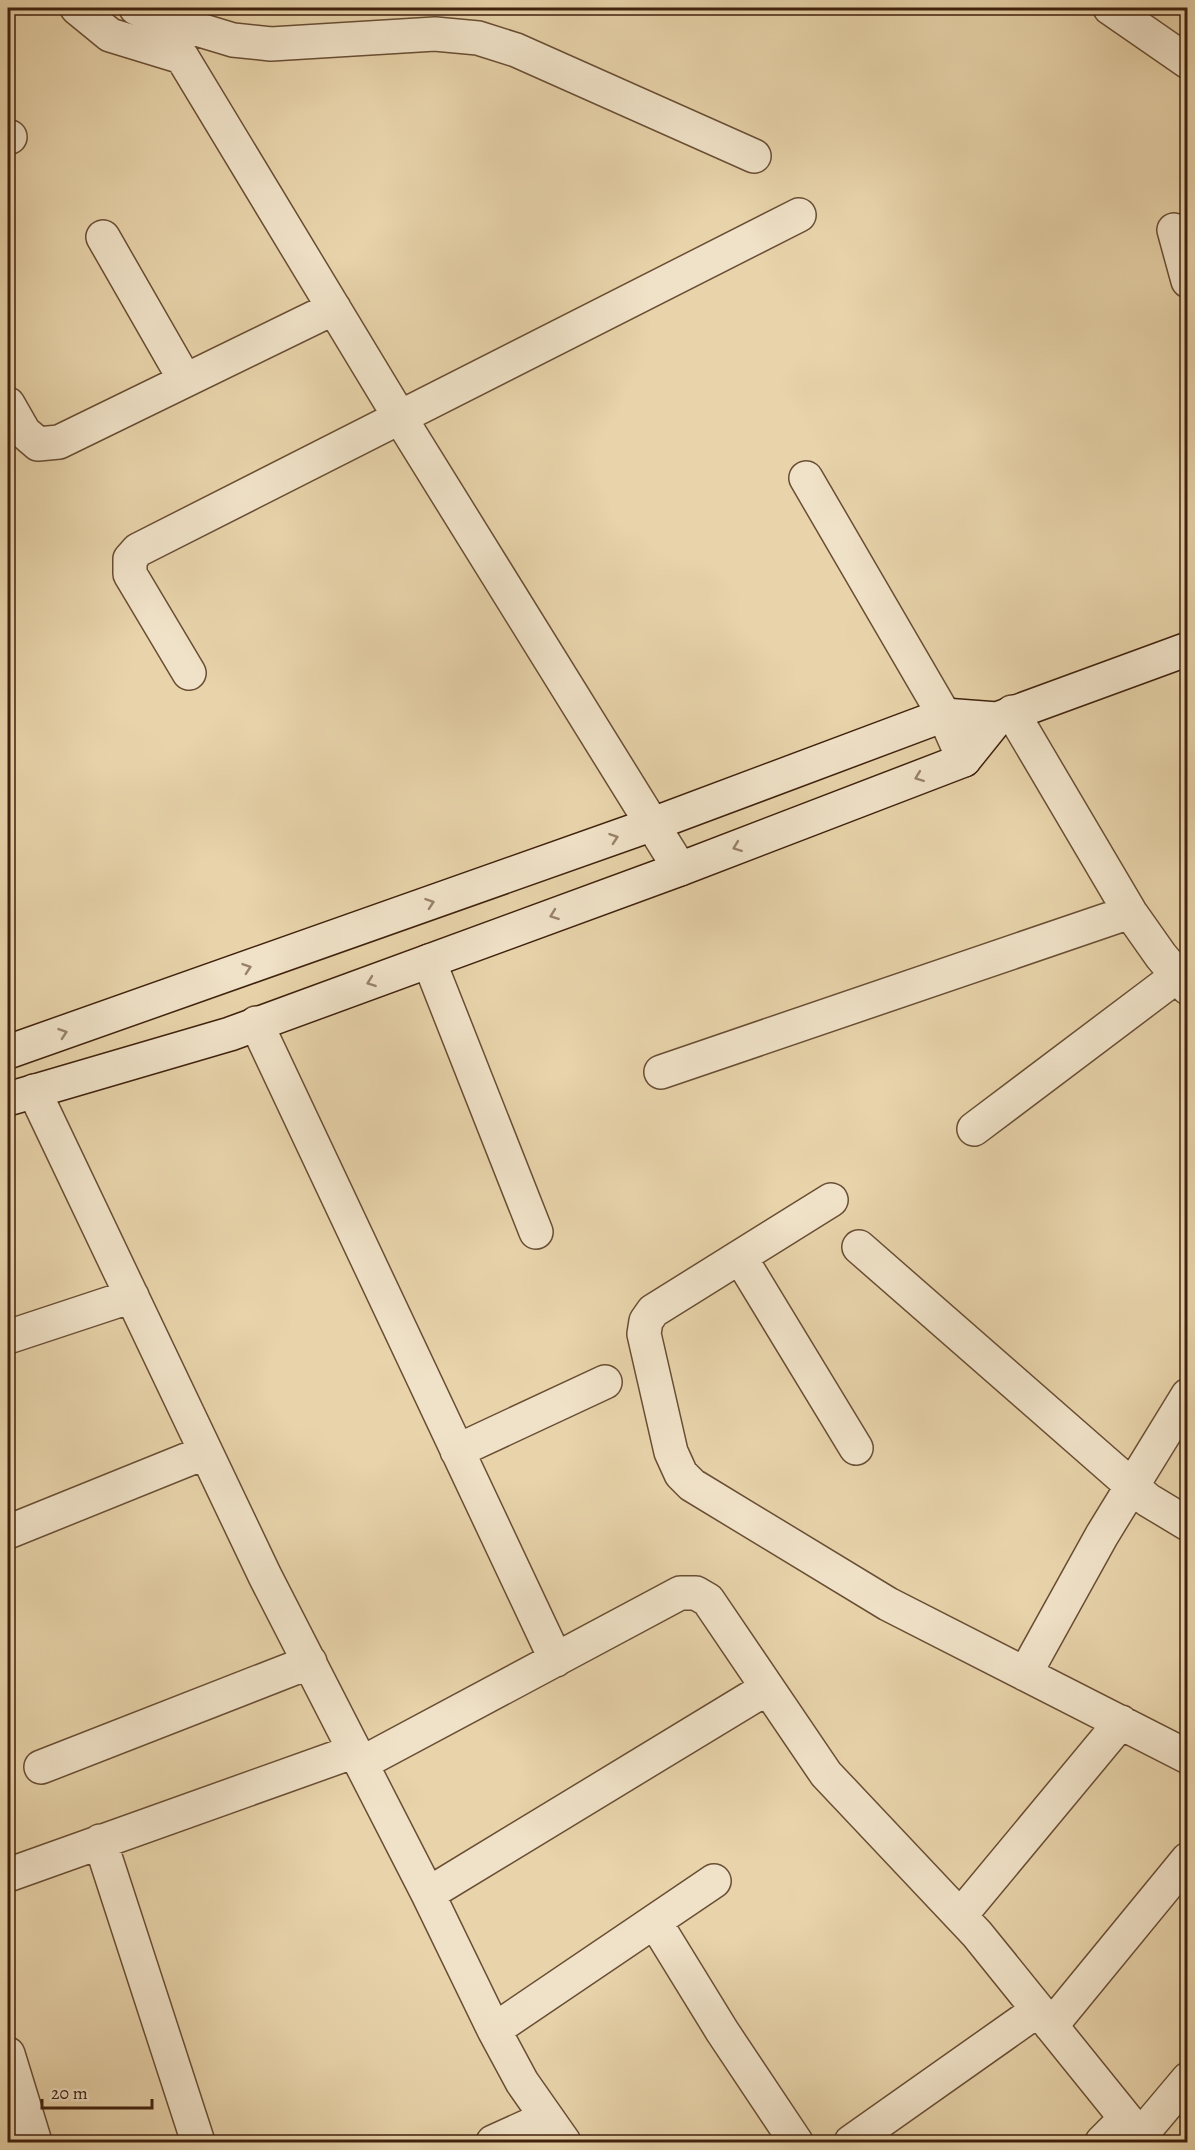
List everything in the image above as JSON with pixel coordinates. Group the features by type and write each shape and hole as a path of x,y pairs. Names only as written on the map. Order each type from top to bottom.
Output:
{"street":[{"path":"76,8 110,35 182,57 399,416 680,869"},
{"path":"136,8 189,16 233,40 271,44 435,34 478,39 516,50 754,156"},
{"path":"1112,8 1188,62"},
{"path":"189,673 130,574 129,559 138,550 799,214"},
{"path":"1174,230 1188,281"},
{"path":"103,237 185,380"},
{"path":"8,404 24,432 38,444 59,442 334,308"},
{"path":"806,478 944,715 964,760"},
{"path":"8,1050 653,824 944,715 1005,716 1188,649"},
{"path":"493,2142 555,2130 522,2082 494,2030 428,1893 265,1576 132,1296 21,1095 230,1034 680,869 964,760 1005,716"},
{"path":"974,1129 1182,982 1130,912 1005,716"},
{"path":"661,1072 1130,912"},
{"path":"429,961 536,1232"},
{"path":"256,1023 556,1660"},
{"path":"831,1200 653,1311 646,1321 644,1334 671,1452 681,1474 692,1485 888,1604 1188,1757"},
{"path":"859,1247 1148,1500 1188,1524"},
{"path":"740,1257 856,1448"},
{"path":"8,1337 132,1296"},
{"path":"457,1451 605,1382"},
{"path":"1025,1674 1133,1485 1188,1395"},
{"path":"8,1532 206,1452"},
{"path":"8,1875 100,1842 359,1757 556,1660 680,1593 696,1593 708,1600 826,1774 977,1934 1137,2132"},
{"path":"40,1767 310,1662"},
{"path":"428,1893 767,1688"},
{"path":"960,1916 1121,1722"},
{"path":"100,1842 198,2142"},
{"path":"851,2142 1044,2018 1188,1859"},
{"path":"494,2030 714,1881"},
{"path":"655,1922 796,2142"},
{"path":"8,2054 36,2142"},
{"path":"1102,2142 1137,2132 1188,2079"}]}
